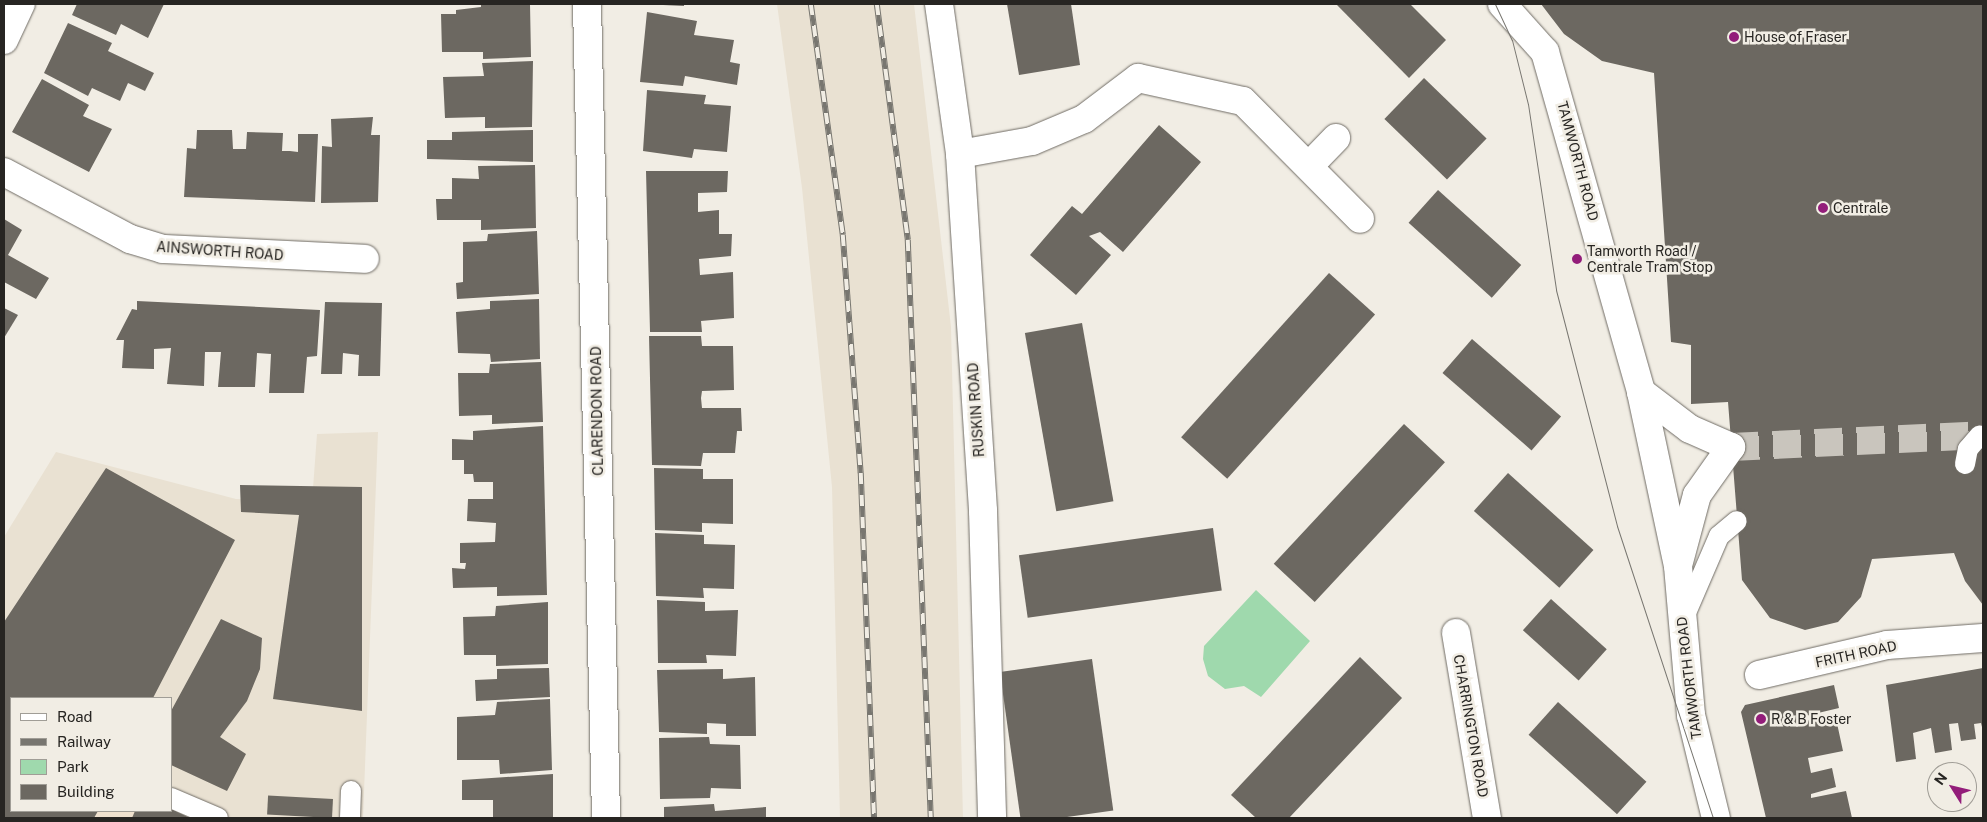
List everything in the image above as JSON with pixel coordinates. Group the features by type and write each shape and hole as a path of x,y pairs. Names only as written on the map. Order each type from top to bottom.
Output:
{"street":[{"path":"4,40 21,4"},
{"name":"CLARENDON ROAD","path":"587,4 606,818"},
{"name":"RUSKIN ROAD","path":"938,4 960,154 983,511 992,818"},
{"name":"TAMWORTH ROAD","path":"1502,4 1546,52 1641,392 1678,566 1691,715 1716,818"},
{"path":"960,154 1032,141 1084,118 1138,78 1243,101 1360,218"},
{"path":"1309,166 1336,138"},
{"name":"AINSWORTH ROAD","path":"4,172 130,240 163,249 365,259"},
{"name":"TAMWORTH ROAD","path":"1641,392 1690,429 1731,447 1697,495 1678,566"},
{"name":"CHARRINGTON ROAD","path":"1456,634 1487,818"},
{"name":"FRITH ROAD","path":"1759,675 1887,645 1983,638"}],"lane":[{"path":"1965,464 1968,449 1980,435"},
{"path":"1682,624 1700,571 1719,536 1738,521"},
{"path":"350,818 351,791"},
{"path":"172,798 218,818"}],"shaded area":[{"path":"777,4 914,4 951,327 963,818 840,818 832,487 802,188"},
{"path":"378,432 363,818 4,818 4,537 56,452 236,499 312,502 317,434"},
{"path":"97,812 172,812 186,818 94,818"}],"green space":[{"path":"1256,590 1310,641 1261,697 1244,686 1225,689 1208,676 1203,659 1204,646"}],"building":[{"path":"77,4 164,4 148,38 121,24 116,35 72,15"},
{"path":"481,4 530,4 531,57 483,59 483,52 442,52 441,14 456,14 456,10 481,7"},
{"path":"642,4 684,4 684,6"},
{"path":"1007,4 1071,4 1080,65 1019,75"},
{"path":"1336,4 1410,4 1446,40 1409,78"},
{"name":"Centrale","path":"1541,4 1983,4 1983,605 1965,581 1954,553 1872,559 1861,597 1838,622 1805,630 1770,618 1742,580 1728,402 1691,404 1691,345 1671,342 1654,73 1602,61 1564,34"},
{"path":"647,12 697,21 694,35 734,40 730,62 740,64 737,85 685,76 683,86 640,82"},
{"path":"68,23 112,43 108,51 154,73 145,91 128,83 120,101 92,88 88,96 44,73"},
{"path":"533,61 532,127 485,128 485,117 445,118 443,77 484,76 482,63"},
{"path":"1424,78 1487,138 1447,179 1384,119"},
{"path":"42,79 89,105 83,116 112,129 89,172 12,132"},
{"path":"647,90 706,95 704,104 731,106 727,152 694,149 692,158 643,151"},
{"path":"373,117 371,135 380,135 378,202 321,203 322,146 332,147 331,119"},
{"path":"1159,125 1201,162 1123,252 1100,232 1089,236 1111,255 1076,295 1030,255 1072,206 1082,214"},
{"path":"197,130 232,130 233,149 246,149 247,132 283,133 282,151 298,152 298,134 318,134 315,202 184,197 187,148 196,149"},
{"path":"533,130 533,162 427,159 427,140 452,140 452,132"},
{"path":"535,165 536,228 481,230 481,220 437,220 436,199 452,199 452,178 479,179 478,166"},
{"path":"646,171 728,171 727,192 698,193 698,212 719,210 719,234 732,234 731,256 699,259 700,275 733,272 734,318 701,321 702,332 650,332"},
{"path":"1438,190 1521,265 1492,298 1409,223"},
{"path":"4,219 22,230 8,255 49,278 36,299 4,282"},
{"path":"537,231 539,294 457,299 456,283 463,282 463,242 487,241 488,234"},
{"path":"1329,273 1375,314 1227,479 1181,437"},
{"path":"539,299 540,359 491,362 490,354 458,353 456,312 490,309 490,301"},
{"path":"137,301 320,310 317,356 307,357 304,393 269,393 271,354 257,353 255,387 218,387 221,352 205,352 204,386 167,384 171,348 154,349 154,369 122,368 124,340 116,340 132,309 137,310"},
{"path":"325,302 382,303 380,376 358,376 359,355 343,353 342,374 321,374"},
{"path":"4,308 18,315 4,338"},
{"path":"1082,323 1113,501 1056,511 1025,333"},
{"path":"649,336 701,336 702,346 733,346 734,390 702,391 701,398 702,408 741,408 742,431 737,431 735,453 703,453 701,466 652,465"},
{"path":"1472,339 1561,416 1532,450 1442,373"},
{"path":"541,362 543,422 492,424 492,415 459,416 458,373 489,373 490,364"},
{"path":"1404,424 1445,462 1315,602 1274,564"},
{"path":"543,426 547,595 497,596 497,587 453,588 452,568 465,569 466,563 460,563 460,543 495,542 496,523 467,521 468,499 493,499 493,482 474,482 473,474 464,474 464,460 452,460 452,439 473,440 473,431"},
{"path":"106,468 235,540 154,697 10,697 10,812 97,812 94,818 4,818 4,622"},
{"path":"654,468 703,469 703,479 733,479 733,524 702,523 702,532 655,530"},
{"path":"1508,473 1593,550 1559,588 1474,511"},
{"path":"240,485 362,487 362,711 273,699 299,515 241,512"},
{"path":"1213,528 1222,590 1028,618 1019,555"},
{"path":"655,533 704,535 704,544 735,545 734,589 703,588 704,598 656,596"},
{"path":"1551,599 1607,649 1579,680 1523,630"},
{"path":"657,600 705,602 705,611 738,610 736,656 706,655 707,663 658,663"},
{"path":"548,602 548,664 496,666 496,655 464,655 463,617 495,616 496,606"},
{"path":"221,619 262,638 260,669 247,701 220,737 246,754 227,791 172,765 172,709"},
{"path":"1360,657 1402,698 1289,818 1256,818 1231,795"},
{"path":"1092,659 1113,811 1060,818 1020,818 1000,672"},
{"path":"549,668 550,697 476,701 475,680 497,679 497,669"},
{"path":"1983,668 1983,731 1981,723 1974,724 1976,739 1961,741 1958,723 1949,724 1952,750 1935,753 1931,728 1913,733 1916,759 1896,762 1886,685"},
{"path":"723,669 723,679 755,677 756,736 726,736 726,724 707,723 707,734 659,732 657,670"},
{"path":"1834,685 1839,708 1797,718 1798,723 1835,714 1843,751 1808,758 1811,773 1832,768 1836,787 1811,794 1811,798 1846,791 1852,818 1766,818 1741,712 1745,705"},
{"path":"550,699 552,770 500,774 499,760 457,760 457,717 495,715 497,702"},
{"path":"1558,702 1646,782 1617,814 1529,735"},
{"path":"709,737 710,744 740,745 741,789 711,788 710,798 660,799 659,738"},
{"path":"553,774 553,818 493,818 493,800 462,800 462,780"},
{"path":"268,796 333,799 332,818 267,815"},
{"path":"714,804 715,811 766,807 766,818 664,818 664,807"},
{"path":"172,809 190,818 132,818 135,812 172,812"}],"tunnel":[{"path":"1731,447 1983,435"}],"tram line":[{"path":"1495,4 1512,40 1528,104 1556,290 1617,526 1713,818"}],"railway":[{"path":"811,4 843,235 861,473 874,818"},
{"path":"877,4 908,240 931,818"}],"place":[{"name":"House of Fraser","path":"1734,37"},
{"name":"Centrale","path":"1823,208"},
{"name":"Tamworth Road / Centrale Tram Stop","path":"1577,259"},
{"name":"R & B Foster","path":"1761,719"}]}
